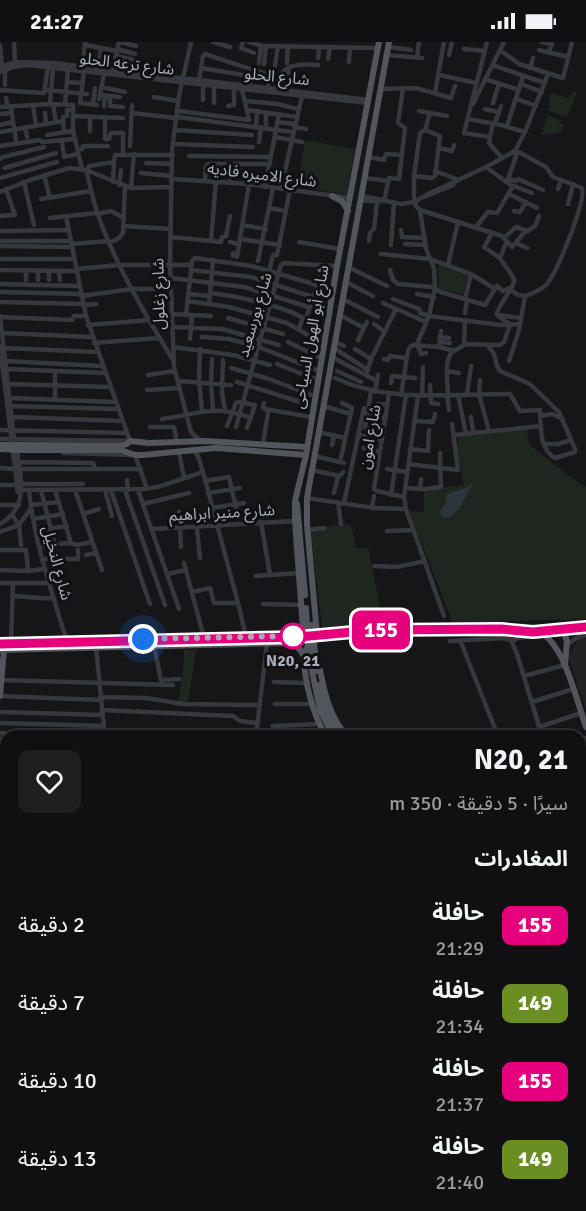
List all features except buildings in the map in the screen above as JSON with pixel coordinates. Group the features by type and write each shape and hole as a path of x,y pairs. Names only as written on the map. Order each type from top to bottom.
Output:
{"main road":[{"name":"شارع أبو الهول السياحى","path":"299,637 303,629 294,521 295,501 306,455 340,249 379,45"},
{"name":"شارع أبو الهول السياحى","path":"317,632 307,530 307,498 323,406 334,370 332,357 388,48"},
{"path":"332,196 342,201 348,211"},
{"path":"323,345 328,352 335,345"},
{"path":"320,365 326,359 334,370"},
{"path":"18,449 123,446 130,441 139,443 185,442 306,455"},
{"path":"0,448 121,450 135,455 179,452 192,450 201,445 263,443 307,447"},
{"path":"294,454 295,446"},
{"path":"307,498 303,508 303,520 318,682 325,710 337,730"},
{"path":"295,501 299,512 313,683 320,710 330,730"},
{"path":"303,629 311,633 480,629 536,632 562,628 566,635 567,646 565,665"},
{"path":"0,696 2,650 156,644 204,638 299,637 317,632"},
{"path":"306,669 306,649 317,632"},
{"path":"536,632 551,641 565,665 586,727"},
{"path":"0,644 67,642 156,644"},
{"path":"171,642 283,642 295,645 303,653 312,704 320,730"},
{"path":"306,669 320,670 329,708 342,730"},
{"path":"0,740 0,750"}],"street":[{"path":"14,42 15,62"},
{"path":"112,70 120,42 136,46"},
{"name":"شارع زغلول","path":"173,154 184,81 193,42"},
{"path":"213,42 230,47"},
{"path":"243,42 241,48 254,53"},
{"path":"249,42 261,46 379,45"},
{"path":"410,57 412,42"},
{"path":"388,48 410,57 419,58 419,42"},
{"path":"435,93 444,42"},
{"path":"449,55 452,42"},
{"path":"487,42 464,133 489,137"},
{"path":"471,107 504,42"},
{"path":"542,42 552,43 549,52"},
{"path":"500,50 514,61 563,78 572,43 565,42"},
{"path":"104,74 96,88 95,105 80,104 84,94 82,84 85,44 135,57"},
{"path":"0,45 5,85"},
{"path":"261,46 262,63"},
{"path":"267,88 278,46"},
{"path":"285,90 288,46"},
{"path":"327,46 328,59"},
{"path":"349,62 354,46"},
{"path":"318,58 319,47"},
{"path":"98,69 101,48"},
{"path":"388,48 411,50"},
{"path":"464,49 484,51"},
{"path":"539,50 568,57"},
{"path":"203,100 204,83 201,68 203,56 206,54 272,76"},
{"path":"240,64 241,56"},
{"path":"530,68 533,58"},
{"name":"شارع ترعه الحلو","path":"2,69 15,62 83,69 104,74 184,81"},
{"path":"276,89 279,76 288,66 298,63 318,65"},
{"name":"شارع ترعه الحلو","path":"2,69 21,65 98,69 184,81"},
{"path":"492,65 545,83"},
{"path":"47,91 52,79 51,66"},
{"path":"51,66 47,91 58,112"},
{"path":"201,68 243,75"},
{"path":"68,69 65,104 97,213 119,265 148,320 173,360"},
{"path":"361,198 414,202 486,167 515,150 525,132 548,74"},
{"path":"439,75 499,84 519,90"},
{"path":"507,126 523,76"},
{"path":"250,77 250,86"},
{"path":"52,79 82,84"},
{"name":"شارع زغلول","path":"184,81 178,101 171,177 170,264 173,360 191,432"},
{"name":"شارع الحلو","path":"184,81 250,86 368,102"},
{"name":"شارع الحلو","path":"204,83 302,96 356,100"},
{"path":"493,103 499,84"},
{"path":"521,84 542,92"},
{"path":"381,89 395,85 403,88 418,88 451,99 455,87"},
{"path":"214,86 214,103"},
{"path":"96,88 125,92"},
{"path":"96,88 108,107 123,107"},
{"path":"228,106 234,105 234,88"},
{"path":"369,241 390,178 399,179 405,128 398,124 403,88"},
{"path":"242,89 249,120"},
{"path":"0,90 66,91 84,94"},
{"path":"103,96 120,97"},
{"path":"281,189 302,96"},
{"path":"26,97 32,105 36,126"},
{"path":"154,97 178,101"},
{"path":"6,98 12,108"},
{"path":"16,98 12,108 16,140"},
{"path":"32,105 36,98"},
{"path":"517,99 536,106"},
{"path":"245,101 278,104 298,109"},
{"path":"54,104 56,122"},
{"path":"0,107 65,104"},
{"path":"130,146 132,105"},
{"path":"501,106 489,137 489,144 502,158"},
{"path":"0,114 12,108"},
{"path":"485,109 498,112"},
{"path":"248,110 297,117"},
{"path":"257,111 259,142"},
{"path":"419,111 447,116"},
{"path":"45,112 46,124"},
{"path":"132,113 249,120 259,127"},
{"path":"259,127 266,113"},
{"path":"64,132 69,114"},
{"path":"50,173 40,140 2,147 0,133 56,122 69,114 123,118"},
{"path":"266,187 279,114"},
{"path":"426,353 420,353 417,346 434,297 434,268 426,245 420,210 414,202 414,176 420,133 425,130 430,114"},
{"path":"178,116 276,129 306,129"},
{"path":"90,117 90,130"},
{"path":"105,118 106,142"},
{"path":"0,125 20,119"},
{"path":"468,119 494,123 525,132"},
{"path":"207,132 209,121"},
{"path":"278,122 294,128"},
{"path":"25,128 27,137"},
{"path":"47,135 82,129"},
{"path":"176,130 252,135"},
{"path":"414,176 432,178 435,171 440,136 425,130"},
{"path":"62,141 64,158 78,152 83,146 106,142 110,134 123,134 123,155"},
{"path":"275,137 302,142"},
{"path":"0,159 43,145 75,139"},
{"path":"403,143 418,145"},
{"path":"175,144 253,147"},
{"path":"439,148 452,151 454,145"},
{"path":"512,289 518,295 525,296 542,288 550,279 579,220 585,191 551,175 546,167 515,150"},
{"path":"507,180 516,156 515,150"},
{"path":"4,168 56,153"},
{"path":"0,246 108,242 121,236 134,154"},
{"path":"116,183 115,156 173,154"},
{"path":"368,158 384,160 386,154 402,155"},
{"path":"189,156 271,157"},
{"path":"96,157 101,176"},
{"path":"35,160 50,198"},
{"path":"0,178 57,162"},
{"path":"24,163 26,170 24,182 34,225"},
{"path":"146,163 172,164"},
{"path":"205,180 208,164 269,164"},
{"path":"85,170 89,166 117,165"},
{"path":"116,183 117,165"},
{"path":"13,166 16,174 24,182"},
{"path":"486,167 513,186 532,193"},
{"path":"0,192 69,168 85,170 128,188 171,187"},
{"path":"230,168 230,182"},
{"path":"435,171 458,181"},
{"name":"شارع الاميره فاديه","path":"141,174 249,184 350,198"},
{"path":"365,178 389,182"},
{"path":"507,180 516,182 518,179 543,190"},
{"path":"558,189 561,180"},
{"path":"211,241 216,181"},
{"path":"234,255 240,241 249,184"},
{"path":"568,204 573,184"},
{"path":"475,228 489,212 497,214 513,186"},
{"path":"258,261 273,188"},
{"path":"0,216 14,215 6,189"},
{"path":"269,271 273,255 277,255 280,245 290,190"},
{"path":"41,199 91,191"},
{"path":"509,194 537,208"},
{"path":"391,245 394,202"},
{"path":"514,211 520,212 526,202"},
{"path":"269,208 286,211"},
{"path":"420,210 492,233 513,247 522,234 535,226 539,216"},
{"path":"50,218 111,212 124,218"},
{"path":"0,440 130,441 88,325 66,216"},
{"path":"171,237 221,242 222,237 226,236 230,216"},
{"path":"448,265 458,222"},
{"path":"242,225 266,229"},
{"path":"123,226 171,229"},
{"path":"500,258 516,227 528,231"},
{"path":"0,231 69,230"},
{"path":"401,230 402,237 425,238"},
{"path":"492,233 484,247 500,258 513,278 512,289 503,299 497,315"},
{"path":"0,241 72,244"},
{"path":"230,242 263,242 280,245"},
{"path":"299,242 340,249"},
{"path":"516,243 527,248"},
{"path":"405,244 426,245"},
{"path":"381,254 430,259 471,274 495,289"},
{"path":"190,339 188,301 191,267 195,258 247,265 317,285"},
{"path":"0,259 75,259"},
{"path":"209,304 213,260"},
{"name":"شارع بورسعيد","path":"236,427 281,265 284,263 337,266"},
{"path":"0,270 59,271 119,265 170,264 251,277 313,297"},
{"path":"299,328 303,318 306,318 324,265"},
{"path":"348,267 387,286"},
{"path":"390,270 395,282 435,288 439,292 485,305 498,286 504,291 512,289"},
{"path":"26,271 26,280"},
{"path":"38,271 38,280"},
{"path":"49,271 49,280"},
{"path":"59,271 60,280"},
{"path":"471,274 466,312 473,311"},
{"path":"171,278 244,287 309,307"},
{"path":"406,278 407,285"},
{"path":"346,282 373,296"},
{"path":"0,284 80,286"},
{"path":"0,292 81,295 132,289 171,289"},
{"path":"189,294 232,296 294,313 303,318"},
{"path":"417,294 434,297"},
{"path":"509,361 521,321 525,296"},
{"path":"343,298 378,317"},
{"path":"393,299 419,309 427,319"},
{"path":"188,301 229,307 267,317 299,328 323,345"},
{"path":"0,302 96,304"},
{"path":"383,303 427,319 511,325 521,321"},
{"path":"359,388 396,309"},
{"path":"172,314 211,316"},
{"path":"340,315 364,328"},
{"path":"497,315 521,321"},
{"path":"497,315 511,325"},
{"path":"17,469 18,449 12,439 9,405 1,375 0,317 72,320 74,316 86,316"},
{"path":"228,318 283,334"},
{"path":"88,325 148,320"},
{"path":"384,321 389,323"},
{"path":"464,345 465,321"},
{"path":"358,340 367,322"},
{"path":"374,324 385,332"},
{"path":"501,344 511,325"},
{"path":"172,327 226,330 279,345"},
{"path":"202,328 202,340 232,340 320,365"},
{"path":"2,333 92,337"},
{"path":"94,343 159,338"},
{"path":"372,339 380,344"},
{"path":"440,339 453,350"},
{"path":"404,497 391,495 404,405 403,377 409,347 440,339 450,340"},
{"path":"288,342 320,365"},
{"path":"449,410 447,371 448,357 453,350 464,345 501,344 513,349"},
{"path":"335,345 344,346"},
{"path":"335,345 366,373"},
{"path":"335,378 359,388 389,394 420,396 510,394 519,411 539,409 541,411 544,444 553,458 575,452 558,410 532,385 498,369 494,354 488,346"},
{"path":"2,347 98,352"},
{"path":"173,347 200,349 270,365"},
{"path":"200,349 199,381 202,411"},
{"path":"355,349 371,359"},
{"path":"384,359 388,360 390,356 406,358"},
{"path":"332,357 378,378 365,428 384,432"},
{"path":"2,359 102,366"},
{"path":"2,359 6,369 9,405"},
{"path":"212,359 213,410"},
{"path":"223,360 222,384 225,410"},
{"path":"277,364 317,380"},
{"path":"467,395 471,366"},
{"path":"423,367 404,497 406,509 444,616"},
{"path":"231,368 314,396"},
{"path":"6,369 105,374"},
{"path":"334,370 361,382"},
{"path":"55,371 55,399"},
{"path":"148,375 175,371"},
{"path":"447,371 459,372"},
{"path":"390,383 392,376 415,378"},
{"path":"480,380 479,394 489,431"},
{"path":"178,381 231,385"},
{"path":"237,382 313,406"},
{"path":"8,384 110,387"},
{"path":"430,385 431,404 438,404"},
{"path":"147,390 180,388"},
{"name":"شارع امون","path":"389,394 374,489 391,495"},
{"path":"458,395 466,434"},
{"path":"10,398 116,402"},
{"path":"227,426 237,402 243,402 255,405 247,428"},
{"path":"264,403 265,409 311,417"},
{"path":"0,404 118,410"},
{"path":"314,456 342,462 352,407 342,404"},
{"path":"378,404 388,405"},
{"path":"404,405 416,407"},
{"path":"323,406 351,414"},
{"path":"341,524 341,503 364,408"},
{"path":"162,419 213,410 225,410 251,418"},
{"path":"263,443 268,414"},
{"path":"402,416 433,422 435,414"},
{"path":"541,416 552,414 563,419"},
{"path":"372,416 386,418"},
{"path":"0,417 122,421"},
{"path":"471,417 473,433"},
{"path":"396,459 441,469 458,470 452,424"},
{"path":"150,427 173,426 177,442"},
{"path":"454,435 541,426"},
{"path":"401,429 413,430"},
{"path":"0,430 127,433"},
{"path":"398,450 428,451 429,430"},
{"path":"185,442 191,432 201,445 198,456"},
{"path":"318,432 345,438"},
{"path":"332,445 334,435"},
{"path":"358,435 382,440"},
{"path":"399,439 411,441"},
{"path":"544,444 558,444 571,440"},
{"path":"0,448 18,449"},
{"path":"364,448 380,452"},
{"path":"0,524 13,516 19,505 18,449"},
{"path":"192,450 198,456 203,472 246,637"},
{"path":"179,452 184,478"},
{"path":"393,482 420,489 441,487 440,453"},
{"path":"342,454 353,457"},
{"path":"135,455 147,489"},
{"path":"18,462 93,463 95,469"},
{"path":"0,468 141,469"},
{"path":"387,469 407,472"},
{"path":"311,470 338,476 341,476 343,472"},
{"path":"0,485 19,487 83,485 106,490 147,489 203,472"},
{"path":"334,493 338,476"},
{"path":"205,481 229,477 237,512"},
{"path":"420,489 421,479"},
{"path":"127,480 127,490 165,605"},
{"path":"103,481 150,604"},
{"path":"19,487 29,490 75,490 83,485"},
{"path":"208,493 240,488"},
{"path":"138,489 179,609"},
{"name":"شارع النخيل","path":"29,490 39,546 67,642"},
{"path":"41,490 55,545"},
{"path":"55,490 71,543"},
{"path":"75,490 102,570"},
{"path":"106,490 112,516"},
{"path":"143,504 189,493"},
{"path":"372,508 374,496"},
{"path":"307,498 372,508 406,509"},
{"path":"0,532 19,525 31,507 58,502"},
{"path":"212,508 244,503"},
{"path":"0,505 19,505"},
{"path":"83,514 99,508"},
{"path":"195,510 200,558"},
{"path":"214,515 269,511"},
{"path":"179,512 182,547"},
{"path":"33,519 63,514"},
{"path":"13,516 19,525 21,545"},
{"name":"شارع منير ابراهيم","path":"152,529 294,521"},
{"path":"261,522 270,575"},
{"path":"36,531 67,526"},
{"path":"307,530 324,528"},
{"path":"387,531 414,530"},
{"path":"39,546 71,543 77,545 92,542"},
{"path":"0,550 23,549 27,554 28,571"},
{"path":"27,554 78,559 78,550"},
{"path":"86,555 96,553"},
{"path":"374,566 397,567 425,561"},
{"path":"184,563 204,638"},
{"path":"0,570 45,569"},
{"path":"167,574 186,570"},
{"path":"256,576 299,573"},
{"path":"0,583 49,583"},
{"path":"10,643 13,583"},
{"path":"192,592 210,588 214,603 238,603"},
{"path":"12,596 28,596 33,599 54,598"},
{"path":"263,604 302,605"},
{"path":"562,628 586,627"},
{"path":"450,641 504,638 512,641 529,637 536,632"},
{"path":"567,646 576,638 586,634"},
{"path":"459,640 496,730"},
{"path":"512,641 540,730"},
{"path":"256,730 267,643"},
{"path":"156,644 161,682"},
{"path":"96,647 105,730"},
{"path":"524,676 565,665"},
{"path":"1,680 98,683 161,682 179,679"},
{"path":"161,682 173,685"},
{"path":"274,682 308,683"},
{"path":"532,702 573,689"},
{"path":"0,696 146,698 183,704 259,705"},
{"path":"275,704 312,704"},
{"path":"0,712 233,716 240,721 257,723"},
{"path":"539,727 581,713"},
{"path":"0,723 82,730"},
{"path":"273,730 273,726 320,730"}],"shaded area":[{"path":"573,91 577,92 567,118 548,110 551,93 569,98"},
{"path":"547,115 564,124 561,132 541,135"},
{"path":"305,140 355,149 347,195 297,186"},
{"path":"438,264 468,274 463,295 439,288"},
{"path":"527,429 529,444 586,487 586,619 453,623 409,511 424,512 424,489 464,485 457,450 459,434"},
{"path":"471,483 459,509 449,518 442,517 440,511 447,495"},
{"path":"351,524 356,549 368,548 384,626 322,627 310,528"},
{"path":"579,639 586,639 586,710 568,656"},
{"path":"184,650 196,650 188,703 178,702"}],"bus line":[{"name":"155","path":"0,644 299,637 332,632 374,630 501,629 540,632 586,627"}],"place":[{"name":"N20, 21","path":"293,636"}],"route":[{"path":"143,639 293,636"}]}
